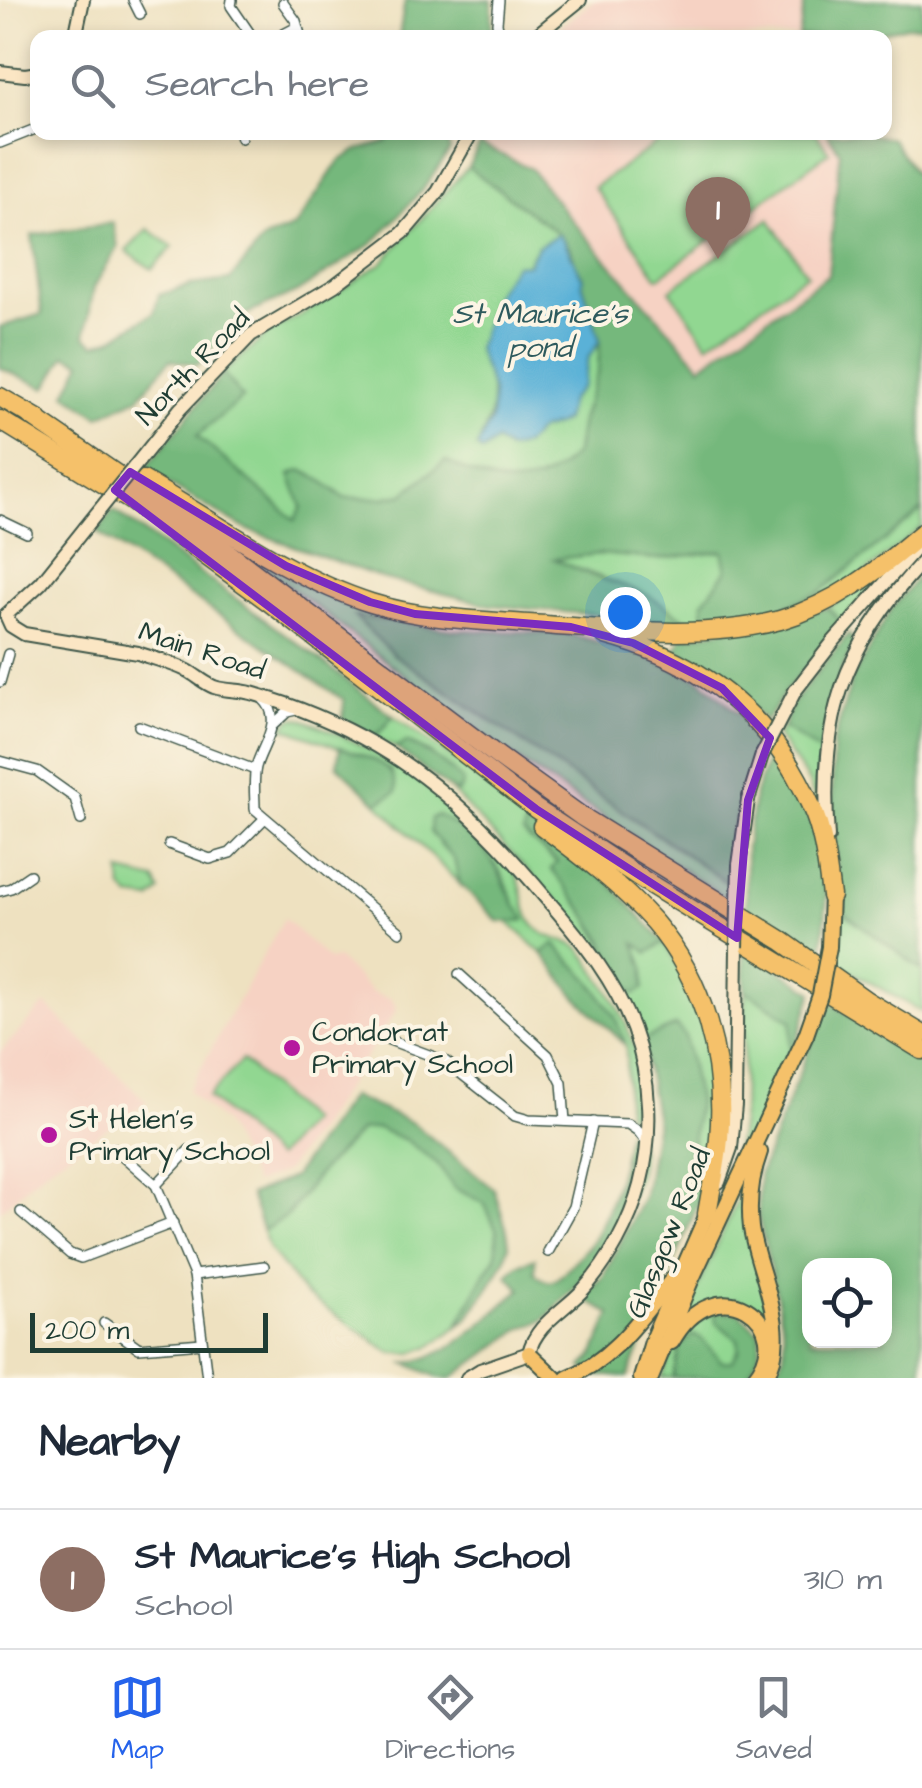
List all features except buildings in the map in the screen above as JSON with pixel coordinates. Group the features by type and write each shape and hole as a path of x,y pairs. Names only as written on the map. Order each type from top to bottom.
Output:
{"highway":[{"path":"0,396 198,531 581,816 781,940 922,1021"},
{"path":"30,415 286,566 370,602 415,614 571,626 706,631 740,628 782,619 828,601 893,558 922,532"},
{"path":"0,420 130,500 552,819 648,883 922,1052"},
{"path":"571,626 682,662 722,688 767,733 813,808 831,896"},
{"path":"410,712 500,795 626,893 675,951 694,985 716,1058 719,1137 707,1214"},
{"path":"781,940 867,1001 922,1034"}],"main road":[{"path":"76,30 82,0"},
{"path":"544,30 580,0"},
{"path":"0,72 30,74"},
{"name":"North Road","path":"3,615 41,583 180,408 251,335 334,285 403,233 438,192 467,140"},
{"name":"Glasgow Road","path":"641,1378 654,1335 731,1148 736,1104 738,865 748,800 762,754 795,691 922,541"},
{"path":"652,1378 690,1283 806,1034 824,981 830,947 826,770 832,727 843,682 857,648 875,618 922,562"},
{"name":"Main Road","path":"3,615 24,634 138,654 186,670 214,687 261,696 374,744 460,805 516,862 598,961 633,1028 648,1095 647,1144 640,1186 624,1228 585,1288 534,1335 529,1353"},
{"path":"764,1378 772,1366 776,1342 752,1228 750,1188 785,1080"},
{"path":"467,1378 529,1353 551,1373 568,1378 587,1369 622,1340 687,1261"},
{"path":"652,1378 685,1322 702,1308 724,1302 744,1308 764,1331 766,1354 754,1378"}],"street":[{"path":"132,0 140,14"},
{"path":"232,0 248,30"},
{"path":"498,30 499,0"},
{"path":"282,3 298,30"},
{"path":"0,143 30,131"},
{"path":"0,520 26,532"},
{"path":"0,682 8,654"},
{"path":"261,696 274,715 255,770 255,809 400,932"},
{"path":"273,725 287,712 296,710"},
{"path":"139,726 255,770"},
{"path":"0,761 37,771 75,798 81,820"},
{"path":"168,844 210,858 230,854 265,818"},
{"path":"0,891 30,875"},
{"path":"459,974 548,1055 562,1083 565,1121"},
{"path":"384,1038 445,1061 515,1116 529,1120 628,1124 647,1144"},
{"path":"628,1124 640,1115 648,1095"},
{"path":"548,1252 573,1207 594,1122"},
{"path":"114,1148 156,1184 194,1274 207,1378"},
{"path":"156,1184 189,1150"},
{"path":"22,1212 70,1254 81,1258 173,1223"},
{"path":"194,1274 264,1266"},
{"path":"104,1323 139,1348 202,1343"}],"highlighted area":[{"path":"130,472 286,566 370,602 415,614 571,627 633,643 722,688 770,738 748,800 737,938 536,809 115,490"}],"shaded area":[{"path":"594,0 805,1 800,30 557,30"},
{"path":"482,140 832,140 840,152 828,275 701,366 531,169 480,144"},
{"name":"Condorrat Primary School","path":"284,918 329,960 337,958 373,993 392,999 397,1010 286,1171 255,1184 224,1123 188,1091"},
{"name":"St Helen's Primary School","path":"45,1004 147,1102 47,1168 0,1211 0,1052"}],"green space":[{"path":"405,0 492,0 492,30 400,30"},
{"path":"805,0 922,0 922,26 800,30"},
{"path":"892,139 916,175 922,177 922,510 820,592 779,609 704,624 703,602 727,570 723,551 658,559 600,554 554,559 644,593 693,624 490,605 385,579 246,529 144,470 223,373 242,398 197,436 295,520 302,507 290,475 301,470 344,498 404,494 445,461 497,482 513,484 544,477 576,453 581,420 598,371 600,341 583,277 571,250 559,234 468,167 480,144 531,169 701,366 828,275 840,152 832,140"},
{"path":"446,140 450,150 424,188 373,243 297,292 240,317 198,365 170,360 138,398 99,416 66,394 82,362 66,355 46,388 0,368 0,327 42,314 32,235 113,223 118,247 94,287 85,336 95,344 111,339 154,313 159,295 191,285 230,280 264,239 295,227 339,161 358,150 386,142"},
{"path":"661,140 821,140 829,152 658,278 594,187"},
{"path":"468,167 559,234 537,247 478,349 492,398 489,421 477,447 496,441 525,445 539,430 557,425 582,386 588,358 600,341 598,371 581,420 576,453 544,477 513,484 481,477 445,461 404,494 344,498 336,491 302,507 295,521 196,436 242,398 223,373 268,333 382,263"},
{"path":"769,219 807,274 708,344 670,290"},
{"path":"148,229 173,247 152,269 126,251"},
{"path":"113,510 393,716 379,733 370,735 343,720 344,700 97,532"},
{"path":"922,510 922,527 849,586 762,619 693,624 644,593 552,559 600,554 658,559 724,551 727,570 703,602 820,592"},
{"path":"230,541 295,581 353,608 413,624 356,617 394,654 730,885 729,900 497,746"},
{"path":"922,572 922,970 839,909 832,794 833,743 852,679 891,609"},
{"path":"885,573 844,624 828,608"},
{"path":"828,608 844,624 786,691 766,721 716,674 676,650 681,638"},
{"path":"354,616 454,630 565,633 630,650 700,679 743,717 760,738 731,834 731,885 393,654"},
{"path":"849,633 855,645 842,669 820,752 783,727 794,701"},
{"path":"393,716 458,762 527,819 523,834 558,863 612,960 634,941 664,942 695,998 710,1048 713,1147 703,1191 687,1181 698,1102 642,1040 605,964 574,919 451,790 459,792 463,782 430,753 408,742 396,748 370,735 379,733"},
{"path":"299,718 378,754 425,785 510,865 532,923 543,933 581,950 613,998 636,1053 638,1109 627,1117 626,1045 614,1015 555,944 542,953 508,922 524,920 486,852 468,833 439,844 454,859 460,884 377,803 396,792 391,770 283,727 291,719"},
{"path":"783,727 820,752 820,817 809,782 777,736"},
{"path":"407,742 457,776 463,782 459,793 396,748"},
{"path":"340,747 385,767 395,782 396,792 377,803 337,765"},
{"path":"771,749 794,783 812,823 827,896 822,955 746,910 746,847 755,793"},
{"path":"438,815 484,850 525,920 498,921 460,884 454,859 430,832 431,818"},
{"path":"527,819 610,883 664,942 648,953 635,943 644,968 644,988 635,994 623,987 602,938 551,869 557,862 523,834"},
{"path":"121,872 155,880 160,891 151,900 130,897 122,888"},
{"path":"839,909 922,970 922,1012 835,962"},
{"path":"554,944 589,979 614,1015 626,1045 576,997 542,953"},
{"path":"743,946 813,992 793,1054 792,1021 745,990"},
{"path":"745,990 792,1021 790,1053 719,1213 716,1211 735,1158 742,1113"},
{"path":"828,1001 922,1063 922,1378 772,1378 784,1354 784,1334 758,1216 759,1175"},
{"path":"676,1025 685,1036 698,1102 687,1181 703,1191 628,1377 596,1375 582,1367 593,1356 611,1314 581,1298 603,1277 644,1195 656,1121 642,1040"},
{"path":"242,1060 309,1121 276,1158 208,1097"},
{"path":"351,1096 413,1123 494,1189 507,1231 505,1260 467,1319 457,1327 496,1257 497,1231 484,1203 454,1188 438,1164 406,1140 377,1128 361,1130 323,1168 287,1215 263,1231 250,1195 293,1177"},
{"path":"377,1128 406,1140 438,1164 454,1188 484,1203 497,1231 496,1257 457,1327 431,1346 413,1353 392,1353 305,1294 269,1249 263,1231 288,1215 323,1168 361,1130"},
{"path":"628,1131 640,1146 641,1156 627,1206 630,1162 623,1158"},
{"path":"623,1158 630,1162 627,1206 609,1245 544,1320 520,1329 452,1378 440,1378 405,1363 438,1353 481,1324 521,1289 507,1275 518,1265 535,1258 535,1273 546,1281 563,1273 598,1231"},
{"path":"745,1182 749,1183 770,1328 756,1310 736,1299 684,1318"},
{"path":"714,1311 738,1340 739,1349 732,1361 722,1362 713,1353 680,1346 673,1378 662,1378 680,1338"},
{"path":"714,1311 738,1312 760,1333 759,1351 750,1372 746,1378 673,1378 680,1346 692,1335 700,1337 722,1362 732,1361 739,1350 738,1340 716,1322"}],"water":[{"name":"St Maurice's pond","path":"559,234 583,278 600,341 588,358 582,386 570,400 565,420 539,430 525,445 508,450 496,441 482,452 477,447 491,421 493,393 477,349 496,292 515,265 528,264 537,247"}],"place":[{"name":"St Maurice's High School","path":"718,259"},
{"name":"Condorrat Primary School","path":"292,1048"},
{"name":"St Helen's Primary School","path":"49,1135"}]}
